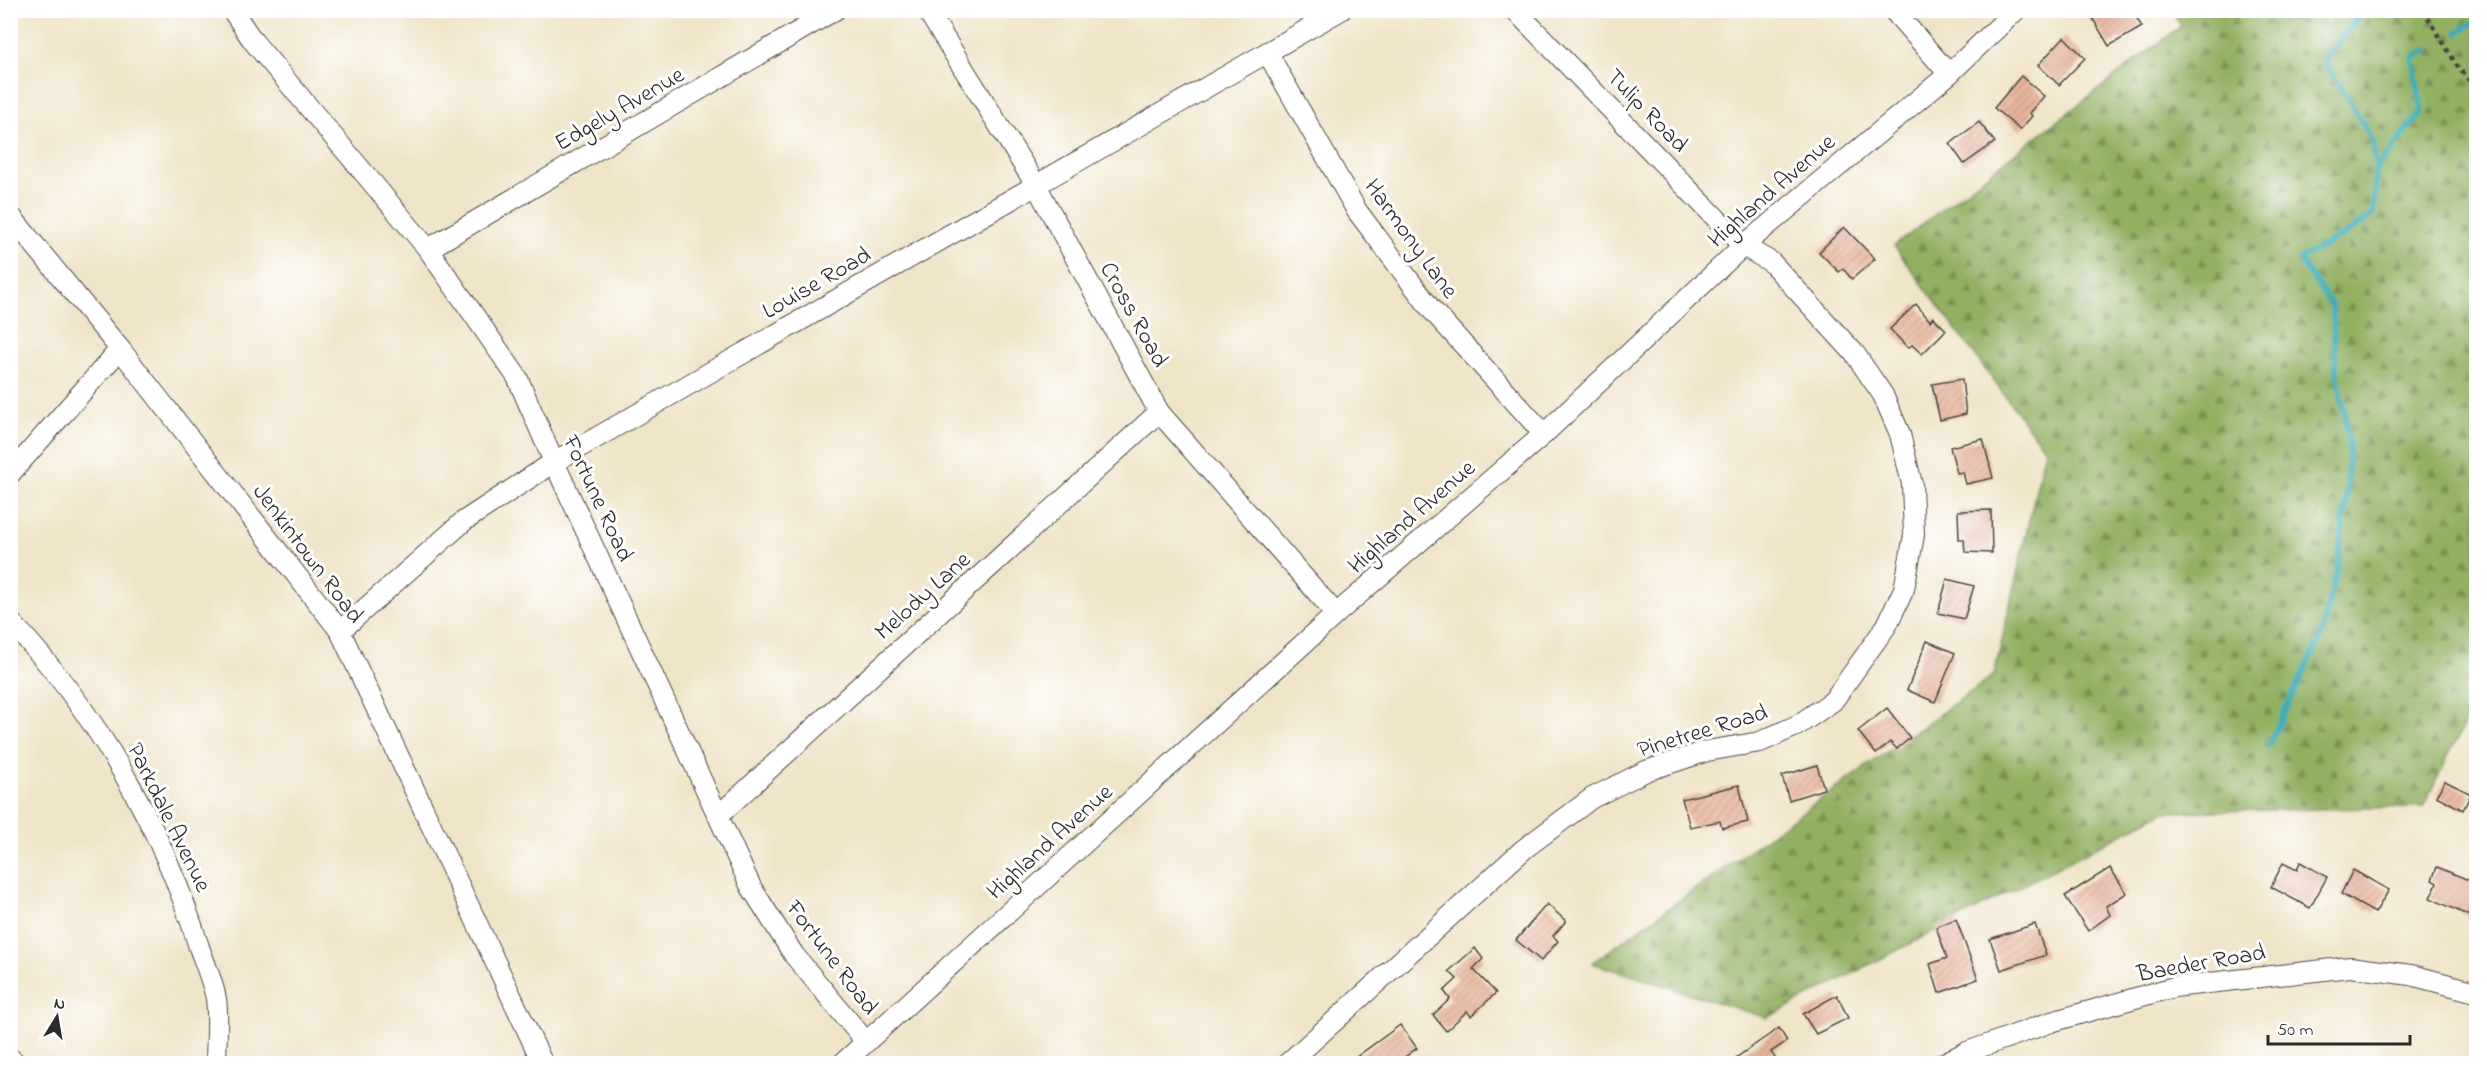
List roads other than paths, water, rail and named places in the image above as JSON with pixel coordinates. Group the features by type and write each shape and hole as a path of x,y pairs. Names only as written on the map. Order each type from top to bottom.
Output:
{"street":[{"name":"Fortune Road","path":"232,10 260,50 428,249 517,377 554,462 752,887 794,955 866,1042"},
{"name":"Edgely Avenue","path":"428,249 835,10"},
{"name":"Cross Road","path":"927,10 1036,185 1159,412 1336,614"},
{"name":"Louise Road","path":"340,631 464,521 554,462 1341,10"},
{"name":"Tulip Road","path":"1515,10 1743,246"},
{"path":"1893,10 1948,74"},
{"name":"Highland Avenue","path":"842,1064 1336,614 1544,434 1743,246 1948,74 2016,10"},
{"name":"Harmony Lane","path":"1267,52 1357,210 1431,309 1544,434"},
{"name":"Jenkintown Road","path":"10,215 120,349 340,631 543,1064"},
{"name":"Pinetree Road","path":"1287,1064 1524,849 1592,798 1646,771 1707,751 1760,742 1798,725 1833,701 1887,625 1904,589 1914,535 1912,484 1900,434 1883,395 1855,354 1771,262 1743,246"},
{"path":"10,474 120,349"},
{"name":"Melody Lane","path":"719,815 1159,412"},
{"name":"Parkdale Avenue","path":"10,621 68,688 114,757 154,834 187,907 216,1000 216,1064"},
{"name":"Baeder Road","path":"1942,1064 1967,1052 2051,1022 2174,987 2350,967 2411,975 2476,992"},
{"path":"10,1058 17,1064"}],"waterway":[{"path":"2268,746 2322,634 2337,567 2346,503 2349,440 2336,367 2332,306 2299,259 2344,235 2373,215 2376,170 2373,140 2324,60 2357,19 2338,10"},
{"path":"2458,32 2476,21"},
{"path":"2376,170 2422,111 2413,58 2427,50"}]}
